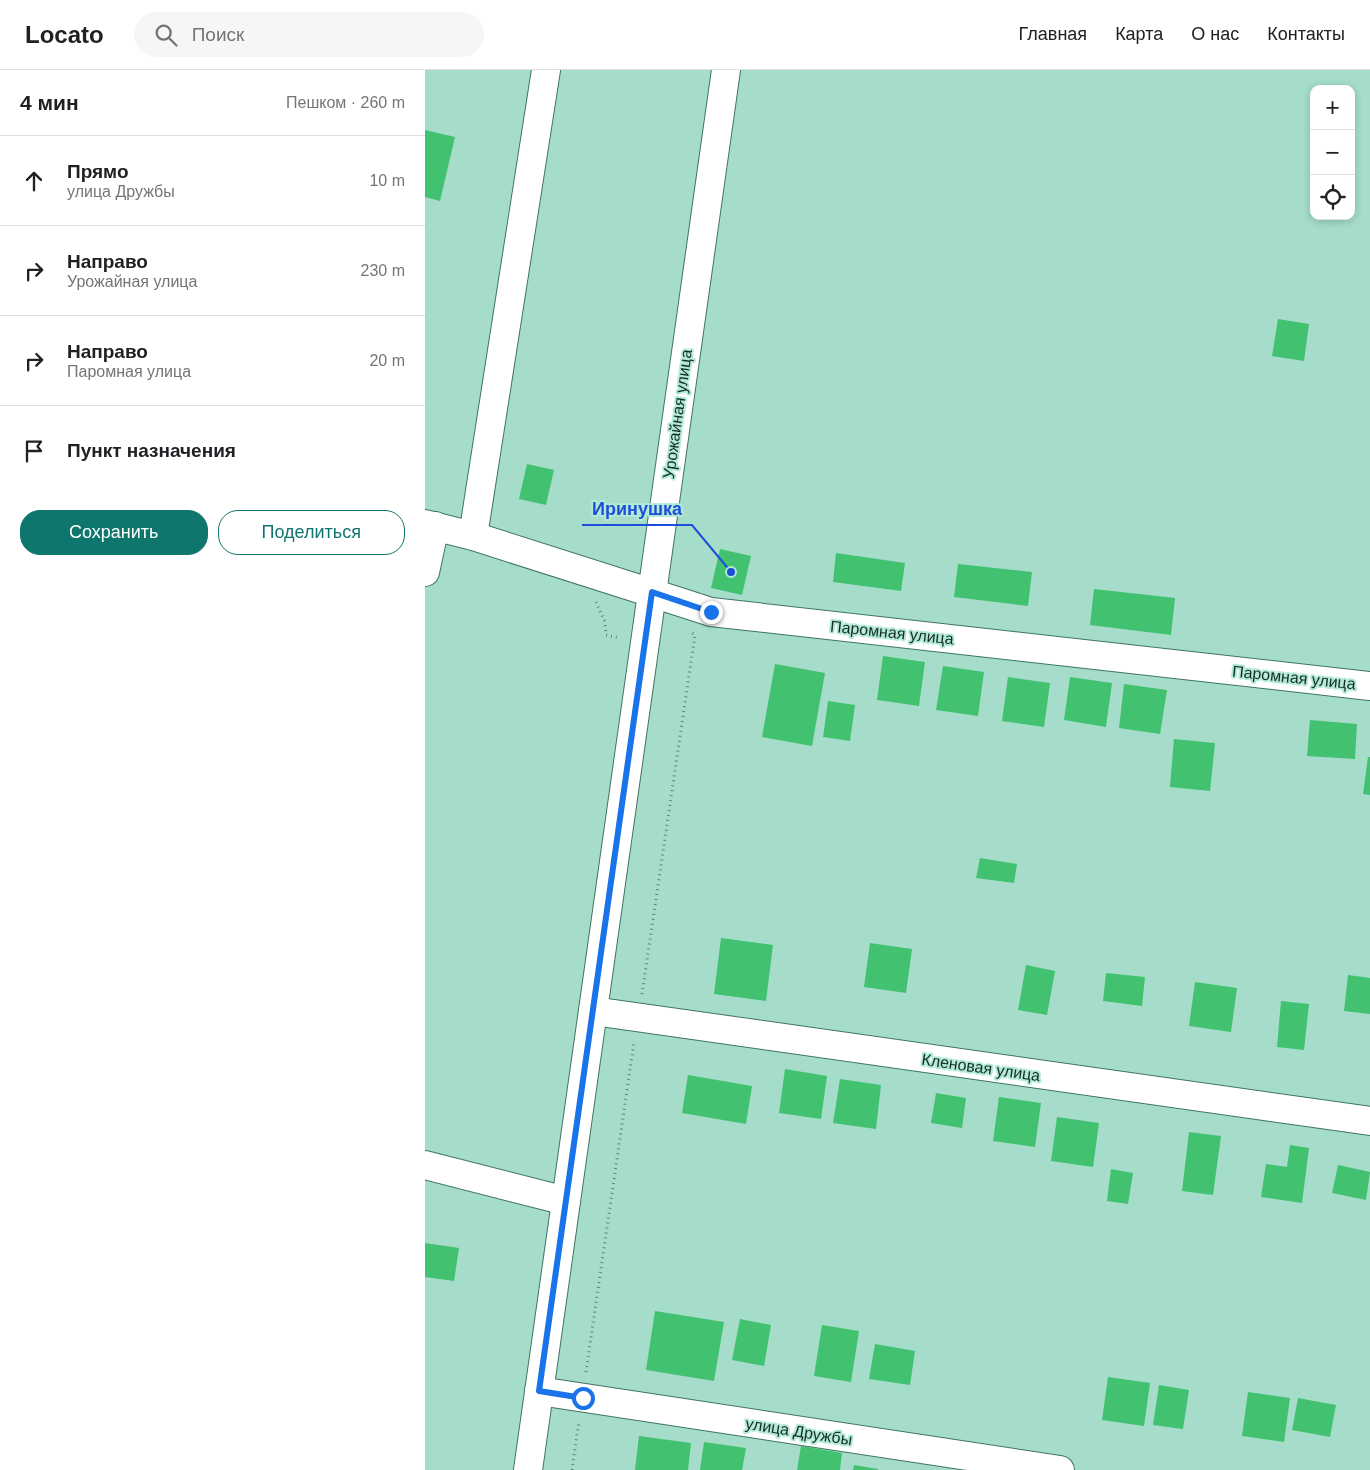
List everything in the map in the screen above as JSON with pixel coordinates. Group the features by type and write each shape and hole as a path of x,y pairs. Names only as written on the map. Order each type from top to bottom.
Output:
{"street":[{"path":"473,536 546,70"},
{"name":"Урожайная улица","path":"528,1470 726,70"},
{"path":"425,572 430,525"},
{"name":"Паромная улица","path":"430,525 473,536 711,612 1370,686"},
{"name":"Кленовая улица","path":"593,1011 1370,1121"},
{"path":"425,1165 566,1201"},
{"name":"улица Дружбы","path":"539,1391 1060,1470"}],"building":[{"path":"425,130 455,137 440,201 425,197"},
{"path":"1278,319 1309,324 1304,361 1272,356"},
{"path":"527,464 554,470 546,505 519,499"},
{"path":"720,549 751,556 742,595 711,588"},
{"path":"836,553 905,563 901,591 833,582"},
{"path":"958,564 1032,572 1028,606 954,597"},
{"path":"1094,589 1175,598 1171,635 1090,625"},
{"path":"883,656 925,662 919,706 877,700"},
{"path":"775,664 825,673 812,746 762,737"},
{"path":"943,666 984,672 978,716 936,710"},
{"path":"1008,677 1050,683 1044,727 1002,721"},
{"path":"1070,677 1112,683 1106,727 1064,720"},
{"path":"1124,684 1167,690 1160,734 1119,728"},
{"path":"828,701 855,705 850,741 823,737"},
{"path":"1310,720 1357,724 1355,759 1307,756"},
{"path":"1174,739 1215,743 1210,791 1170,787"},
{"path":"1368,757 1370,757 1370,795 1363,794"},
{"path":"980,858 1017,864 1014,883 976,878"},
{"path":"721,938 773,945 766,1001 714,994"},
{"path":"870,943 912,949 906,993 864,987"},
{"path":"1026,965 1055,971 1047,1015 1018,1010"},
{"path":"1106,973 1145,977 1142,1006 1103,1001"},
{"path":"1348,975 1370,978 1370,1014 1344,1011"},
{"path":"1195,982 1237,988 1231,1032 1189,1026"},
{"path":"1281,1001 1309,1004 1304,1050 1277,1047"},
{"path":"785,1069 827,1076 821,1119 779,1113"},
{"path":"688,1075 752,1086 746,1124 682,1113"},
{"path":"840,1079 881,1085 876,1129 833,1123"},
{"path":"936,1093 966,1098 962,1128 931,1123"},
{"path":"999,1097 1041,1103 1035,1147 993,1141"},
{"path":"1057,1117 1099,1123 1093,1167 1051,1161"},
{"path":"1189,1132 1221,1136 1213,1195 1182,1191"},
{"path":"1290,1145 1309,1148 1302,1203 1261,1197 1266,1164 1287,1167"},
{"path":"1338,1165 1370,1172 1366,1200 1332,1193"},
{"path":"1111,1169 1133,1173 1128,1204 1107,1201"},
{"path":"425,1243 459,1248 454,1281 425,1277"},
{"path":"655,1311 724,1322 714,1381 646,1370"},
{"path":"740,1319 771,1325 764,1366 732,1360"},
{"path":"822,1325 859,1331 851,1382 814,1376"},
{"path":"875,1344 915,1351 910,1385 869,1379"},
{"path":"1108,1377 1150,1383 1144,1426 1102,1420"},
{"path":"1159,1385 1189,1390 1183,1429 1153,1425"},
{"path":"1248,1392 1290,1398 1284,1442 1242,1436"},
{"path":"1298,1398 1336,1405 1330,1437 1292,1430"},
{"path":"639,1436 691,1443 688,1470 635,1470"},
{"path":"704,1442 746,1448 742,1470 700,1470"},
{"path":"801,1446 842,1453 840,1470 797,1470"},
{"path":"854,1465 878,1469 878,1470 853,1470"}],"place":[{"name":"Иринушка","path":"731,572"}],"route":[{"path":"583,1398 539,1391 652,592 711,612"}]}
